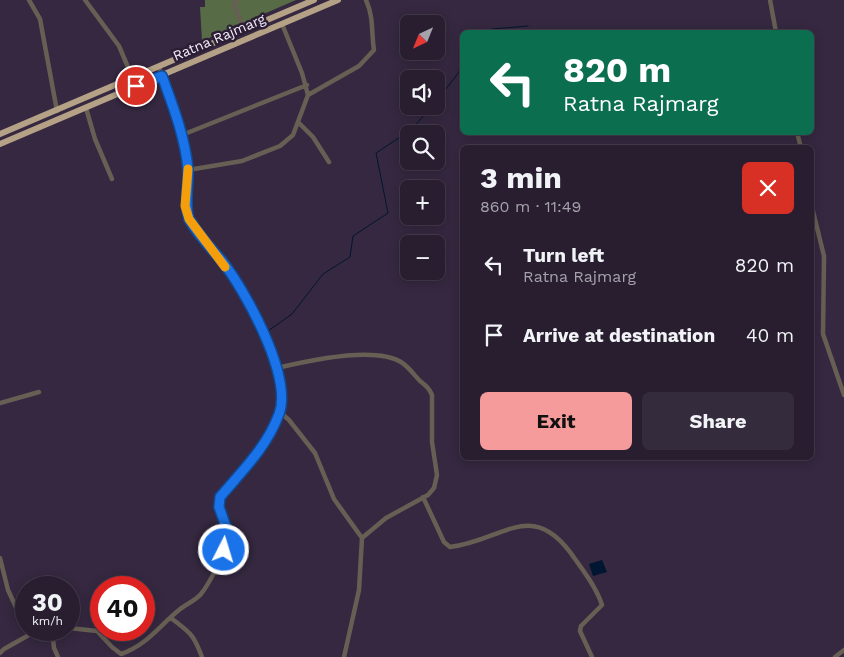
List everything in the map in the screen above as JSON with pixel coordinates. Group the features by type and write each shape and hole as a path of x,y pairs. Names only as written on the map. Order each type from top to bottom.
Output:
{"highway":[{"name":"Ratna Rajmarg","path":"0,134 244,30 303,2 314,0"},
{"name":"Ratna Rajmarg","path":"0,144 338,0"}],"street":[{"path":"29,0 40,18 57,110"},
{"path":"85,0 119,46 134,77 136,86"},
{"path":"237,0 234,4 244,30"},
{"path":"308,95 359,66 374,50 371,30 373,16 366,0"},
{"path":"770,0 776,30"},
{"path":"188,170 242,161 264,154 280,146 292,136 299,123 308,95 306,85 282,24"},
{"path":"80,630 97,632 121,654 133,650 152,637 171,618 201,594 224,550 229,535 219,507 220,497 264,444 280,412 280,386 277,368 263,332 240,288 189,219 185,206 188,170 182,135 159,67"},
{"path":"182,135 306,85"},
{"path":"86,108 95,139 112,178"},
{"path":"299,123 313,138 329,162"},
{"path":"814,215 824,256 822,334 844,395"},
{"path":"277,368 298,362 352,355 392,358 409,368 429,388 432,395 432,442 436,482 432,492 386,518 362,538"},
{"path":"0,403 39,392"},
{"path":"280,412 289,420 315,453 334,499 362,538 359,590 344,657"},
{"path":"423,497 444,542 450,547 525,525 540,528 558,536 589,580 602,605 581,626 580,631 592,657"},
{"path":"0,558 8,590 15,606"},
{"path":"171,618 185,626 194,638 202,657"},
{"path":"0,653 18,641"},
{"path":"53,641 58,657"},
{"path":"835,657 844,650"}],"green space":[{"path":"205,0 296,0 202,41 200,7 205,7"}],"water":[{"path":"602,560 607,572 593,576 589,564"}],"waterway":[{"path":"490,30 528,26"},
{"path":"445,90 459,72 460,66"},
{"path":"268,331 292,314 323,274 350,257 353,236 388,213 376,153 411,130 424,115"}],"slow traffic":[{"path":"188,169 185,206 189,219 194,229 225,267"}],"route":[{"path":"136,86 162,76 182,135 186,154 188,170 185,206 189,219 194,229 222,261 240,288 263,332 277,368 280,386 280,412 264,444 220,497 219,507 229,535 224,550"}]}
